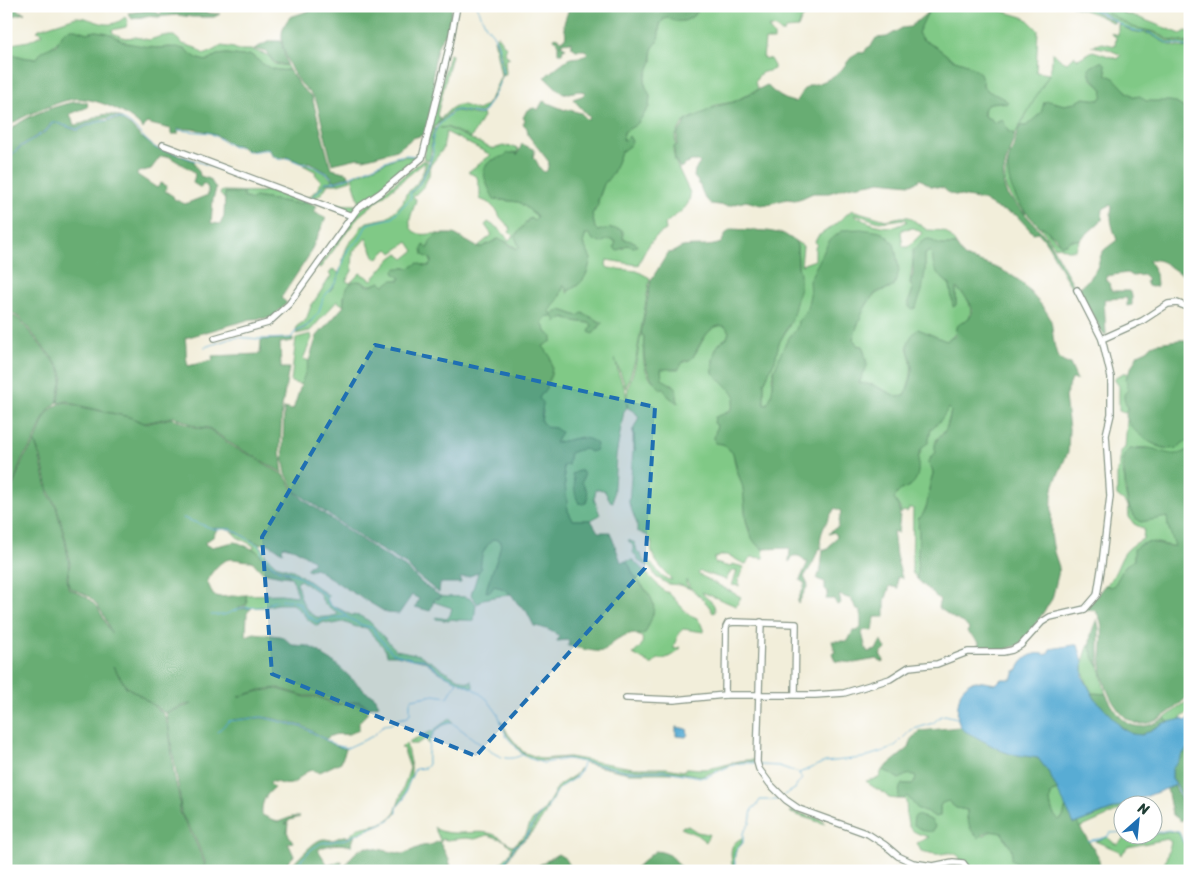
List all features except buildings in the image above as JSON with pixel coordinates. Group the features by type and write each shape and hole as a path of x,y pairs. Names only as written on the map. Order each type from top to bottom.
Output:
{"street":[{"path":"215,338 268,323 289,304 358,208 380,193 422,158 450,44 457,6"},
{"path":"163,145 352,216"},
{"path":"626,698 674,700 724,695 815,695 844,693 890,679 909,667 937,664 968,652 1008,651 1021,645 1042,622 1050,617 1081,611 1094,599 1099,589 1110,496 1106,435 1111,414 1111,377 1102,339 1077,290"},
{"path":"1102,339 1123,332 1168,304 1177,303 1190,308"},
{"path":"724,695 726,627 728,623 761,622 796,624 795,694"},
{"path":"761,622 758,765 766,779 786,800 808,813 868,834 904,860 932,866 945,863 963,863 969,871"}],"highlighted area":[{"path":"375,345 655,407 645,568 476,756 272,674 262,537"}],"green space":[{"path":"9,6 19,6 17,10 25,13 13,16 10,20 6,21 6,8"},
{"path":"154,6 162,7 163,9 220,14 214,17 177,15 147,16 132,19 128,13 151,10 160,14 162,12"},
{"path":"324,6 452,6 448,33 441,40 435,58 433,76 435,96 426,134 413,138 397,150 364,159 358,158 332,164 317,103 297,80 286,56 282,39 283,28 290,17"},
{"path":"570,6 608,6 611,10 615,6 701,6 687,20 678,21 668,18 664,19 660,24 658,41 652,49 652,61 645,78 645,85 650,96 649,107 637,124 624,132 623,140 629,136 632,141 621,152 613,173 604,184 598,205 592,214 595,228 598,231 611,228 618,229 623,231 623,239 635,242 637,246 627,245 617,251 614,247 616,242 608,240 600,243 593,240 589,234 586,234 583,243 591,259 586,275 578,285 568,291 564,285 559,298 550,311 551,314 561,310 578,316 582,313 602,323 593,334 589,332 592,325 589,323 573,321 564,317 556,322 554,317 547,316 542,323 547,333 552,336 552,341 543,346 550,356 552,367 546,388 539,398 543,403 541,421 546,427 555,428 561,432 555,443 582,438 597,444 596,450 590,452 584,448 570,453 568,465 563,466 568,511 573,520 591,520 598,532 610,532 621,562 626,561 628,563 634,576 648,592 653,603 653,615 645,633 623,636 614,641 604,651 591,651 568,646 569,640 557,641 559,636 556,634 544,628 534,626 526,610 518,604 511,594 502,588 494,586 491,591 486,592 501,541 494,539 488,545 483,552 481,569 479,571 460,578 461,583 440,583 439,593 407,565 369,543 296,492 286,474 283,449 284,408 293,410 317,336 344,306 345,294 351,284 358,281 369,286 380,282 385,285 392,280 400,280 401,278 395,274 394,270 397,268 410,268 418,263 429,266 431,259 423,255 422,249 424,245 428,249 430,241 438,234 454,234 477,247 482,247 498,239 518,249 519,246 515,237 530,218 534,221 537,216 519,202 494,199 485,178 485,167 488,163 508,153 517,153 517,155 522,144 535,150 533,157 544,172 547,171 549,162 528,135 527,128 523,124 525,120 523,118 527,110 534,108 538,110 543,101 565,110 581,113 588,120 590,118 573,99 582,96 586,92 579,91 563,94 545,77 568,59 588,54 585,50 576,50 572,47 571,42 561,43 566,48 563,49 562,53 558,53 558,43 554,39 555,37 562,40 565,38 564,24"},
{"path":"701,6 801,6 807,13 801,20 798,28 785,29 784,32 780,32 777,28 768,28 774,36 774,40 765,40 763,58 770,59 774,69 759,75 755,83 758,89 733,102 716,105 682,124 675,137 676,144 673,150 675,161 690,193 690,199 682,211 665,224 666,230 652,240 638,265 607,260 606,265 608,268 637,271 650,278 636,358 626,388 615,359 626,392 627,408 624,411 616,456 613,502 611,502 604,490 596,489 594,499 600,515 591,520 573,520 568,511 563,466 568,465 569,453 585,448 582,437 555,443 558,438 555,428 545,427 541,421 543,412 539,398 546,388 543,346 547,343 547,333 542,323 547,316 564,317 573,321 589,323 598,329 603,323 583,313 578,316 561,310 551,314 550,311 559,298 564,285 568,294 568,291 578,285 586,275 591,259 583,243 586,234 614,241 616,242 614,247 623,249 626,245 633,247 614,230 604,229 598,231 595,228 592,214 595,211 604,184 613,173 621,152 630,145 623,140 624,132 637,124 649,107 650,96 645,85 645,78 652,61 652,49 658,41 660,24 664,19 669,18 674,21 695,15"},
{"path":"935,6 954,9 976,7 1002,11 1026,18 1038,30 1036,72 1049,74 1015,134 1009,132 1002,119 994,123 984,116 985,106 989,103 1000,102 1006,104 983,87 983,81 967,64 952,59 922,39 918,33 927,15"},
{"path":"1072,6 1097,8 1096,6 1104,6 1116,11 1117,9 1127,15 1132,15 1181,34 1186,31 1190,32 1190,43 1170,40 1155,32 1132,27 1155,33 1169,41 1190,44 1190,47 1167,43 1150,33 1138,32 1124,27 1131,31 1150,34 1167,44 1190,48 1190,112 1176,103 1146,101 1134,97 1107,75 1105,64 1090,78 1103,91 1102,97 1099,100 1084,98 1075,103 1064,105 1054,102 1026,126 1020,126 1049,75 1052,52 1067,63 1074,56 1078,59 1093,51 1118,59 1121,55 1108,49 1091,46 1103,43 1115,46 1116,37 1110,33 1118,35 1118,24 1122,25 1101,12 1094,11 1115,22 1113,23 1098,15"},
{"path":"928,12 918,33 922,39 952,59 967,64 980,73 983,87 1008,102 1006,104 1000,102 989,103 984,114 994,123 1002,119 1009,132 1015,134 1005,164 1004,187 1007,195 1049,241 1079,295 1073,289 1049,247 1038,232 1033,233 1016,215 998,209 983,200 950,194 943,188 931,186 920,179 910,184 880,181 829,193 813,193 795,200 787,199 761,205 746,201 728,206 711,204 694,177 695,170 700,163 698,161 691,161 680,168 675,160 674,147 677,145 677,135 686,121 717,106 734,102 767,85 780,96 796,102 804,89 835,75 850,58 856,54 864,53 876,38 887,37 902,28 910,27"},
{"path":"76,17 112,24 119,22 125,17 128,21 126,27 112,30 113,33 125,38 136,37 149,40 162,36 174,36 183,44 196,48 206,54 222,46 238,50 253,50 269,56 274,64 287,66 289,70 272,69 251,55 217,55 206,61 198,59 184,49 134,45 108,33 96,31 87,33 75,29 64,32 55,44 37,58 6,53 6,45 29,41 43,34 37,31 39,29"},
{"path":"70,29 87,33 96,31 108,33 127,43 156,48 177,47 184,49 198,59 206,61 217,55 251,55 272,69 289,70 301,87 312,97 332,169 348,173 349,176 335,181 328,173 309,162 302,163 287,157 277,158 273,156 269,149 246,150 238,145 233,146 214,134 201,130 178,129 178,134 171,134 171,129 146,123 143,129 130,117 111,107 91,100 73,99 64,101 30,114 6,130 6,53 37,58 42,51 56,45 64,32"},
{"path":"497,35 506,47 505,54 510,58 505,60 506,73 504,76 496,37"},
{"path":"494,39 502,74 490,100 501,76"},
{"path":"270,41 281,41 287,65 275,63 266,52 254,49"},
{"path":"449,54 452,55 437,115 440,119 435,127 430,127"},
{"path":"1100,62 1105,64 1107,75 1114,78 1134,97 1140,96 1146,101 1171,101 1190,112 1190,277 1158,260 1149,260 1156,274 1157,286 1148,286 1146,281 1148,280 1143,275 1132,276 1127,273 1106,276 1110,289 1113,291 1129,291 1132,296 1132,305 1127,306 1127,298 1104,299 1106,335 1104,335 1078,289 1097,268 1104,250 1117,240 1111,220 1112,207 1110,205 1103,209 1102,220 1080,240 1071,240 1061,245 1056,238 1043,227 1040,227 1021,206 1012,190 1008,173 1008,159 1020,126 1026,126 1041,113 1044,102 1049,101 1064,105 1075,103 1084,98 1099,100 1102,97 1103,90 1089,72 1089,68"},
{"path":"73,102 87,102 88,107 70,114 74,125 107,114 122,118 99,120 78,129 59,124 77,131 95,122 120,119 157,149 194,161 200,176 210,179 216,189 213,199 211,223 220,224 224,217 225,193 244,193 243,197 252,200 254,197 299,204 306,201 317,206 314,212 326,218 308,257 281,298 287,303 272,318 251,319 185,338 188,366 213,360 212,356 260,354 261,340 293,338 293,341 280,343 281,368 289,368 282,407 280,450 283,473 236,447 209,428 198,427 175,417 145,423 67,401 58,403 63,377 61,369 20,318 6,309 6,161 21,147 47,131 52,124 59,123 51,123 46,130 20,146 6,160 6,134 28,118 46,110","holes":["168,156 193,171 195,175 193,183 201,188 202,184 204,184 208,188 208,195 185,204 174,199 173,196 165,191 167,186 161,183 157,188 136,174 151,169 160,157"]},
{"path":"489,103 484,111 480,113 454,110 448,113 435,127 450,109 454,106 463,105 478,110"},
{"path":"457,111 482,114 483,117 471,138 447,127 440,128 447,128 493,149 503,146 516,147 518,149 517,153 513,152 502,158 492,160 487,177 491,190 499,200 519,202 537,216 534,221 528,219 520,229 517,241 518,249 498,239 482,247 477,247 492,235 485,225 488,222 499,229 509,240 513,236 509,232 511,229 499,216 498,212 489,203 480,199 477,177 468,172 491,155 446,132 443,149 430,166 429,175 424,186 413,197 416,199 410,218 410,227 417,233 438,234 429,248 431,263 429,266 418,263 410,268 401,268 400,281 395,280 385,285 380,282 370,285 360,281 356,283 349,287 345,293 344,306 337,301 310,331 296,334 306,328 307,326 296,331 297,326 306,320 311,306 331,276 329,274 333,269 339,273 336,281 339,276 347,247 358,234 360,228 367,222 387,218 397,209 403,202 406,194 417,183 424,170 425,162 359,216 320,268 318,267 359,211 423,160 429,163 419,183 410,194 418,186 424,177 432,156 432,141 436,130 447,115","holes":["366,238 375,258 378,258 388,249 392,253 408,242 414,251 404,259 398,253 391,258 372,280 360,273 350,283 346,281 352,271 353,252"]},
{"path":"430,128 435,128 432,136 429,161 423,158"},
{"path":"407,156 419,158 360,204 352,177 395,158"},
{"path":"1008,162 1014,190 1026,214 1010,196 1005,186"},
{"path":"303,165 320,170 333,181 325,182 314,195 308,198 318,188 321,181 315,174 316,172"},
{"path":"350,177 351,180 338,184 328,184 323,192 314,200 311,199 326,183 335,183"},
{"path":"269,189 305,202 300,204 254,197 252,200 243,197 244,194 225,193 225,200 220,194 223,191 261,192"},
{"path":"334,204 356,205 350,213 332,206"},
{"path":"852,210 886,220 909,217 927,230 947,233 956,245 940,245 929,239 920,243 913,260 910,283 913,289 909,301 919,299 925,271 925,254 930,251 938,273 950,285 954,307 956,305 956,288 968,301 970,305 969,318 946,341 918,329 907,348 911,361 911,372 904,396 898,397 873,385 859,383 867,365 863,346 858,346 853,339 855,331 861,315 870,300 882,291 890,289 881,232 850,229 829,241 817,267 807,309 798,321 798,327 794,334 790,336 774,370 772,378 774,386 770,401 767,405 764,404 764,383 775,360 779,343 789,326 800,287 795,241 803,246 801,265 815,260 817,244 815,242 818,236","holes":["855,214 879,222 905,219 907,221 901,225 880,226 866,221","914,228 922,233 908,247 903,247 901,232 903,229"]},
{"path":"1040,227 1043,227 1058,242 1066,244 1071,240 1080,240 1075,250 1055,247"},
{"path":"731,229 784,234 795,241 797,246 800,287 792,319 779,343 775,360 764,383 764,404 767,404 771,395 775,371 782,350 807,309 810,295 809,281 829,241 843,230 861,229 881,232 888,237 894,244 899,271 894,286 876,293 868,302 857,327 853,339 858,346 863,346 867,366 859,383 873,385 898,397 904,396 912,373 908,345 912,335 918,329 946,341 955,336 956,327 970,317 972,313 971,305 966,297 956,288 956,305 953,307 950,285 939,275 933,265 930,251 925,254 922,291 916,307 913,309 909,307 913,289 910,283 913,274 913,250 924,240 929,239 940,245 956,245 964,257 1010,274 1023,284 1046,311 1050,318 1056,352 1059,358 1070,364 1077,380 1072,379 1065,397 1069,429 1068,452 1054,484 1052,494 1051,534 1059,567 1058,575 1052,599 1030,633 1018,645 1004,650 972,650 979,642 967,632 969,629 964,623 953,618 938,607 940,600 917,579 918,519 926,508 933,474 932,468 927,463 936,452 936,441 947,427 951,411 949,408 940,421 931,429 928,443 920,451 916,479 911,485 899,492 894,499 899,507 900,519 898,533 893,531 896,556 902,578 897,577 898,588 890,586 885,601 885,617 875,617 873,631 864,630 862,633 868,652 876,650 880,642 882,642 886,649 880,655 884,660 882,662 877,659 854,663 835,661 832,653 835,652 832,641 848,641 853,631 861,628 861,611 857,610 851,599 839,595 841,603 837,605 834,599 826,599 828,592 825,589 825,582 817,579 821,568 823,549 827,550 837,536 834,532 829,534 838,527 841,511 835,508 824,527 821,538 822,548 818,550 813,563 804,577 808,585 798,604 805,584 800,580 808,562 805,562 800,557 793,556 789,562 790,548 763,549 756,544 746,520 743,488 733,453 723,444 715,443 714,438 717,425 714,423 715,417 729,412 735,395 713,373 715,352 719,344 727,338 729,332 725,326 714,328 705,336 693,357 683,362 679,369 661,369 662,379 676,387 678,403 655,383 646,365 644,336 641,334 651,280 668,253 683,247 721,243 727,232"},
{"path":"6,311 19,319 60,369 62,378 57,403 45,416 33,443 22,459 12,487 6,495"},
{"path":"720,325 725,326 729,332 727,338 719,344 715,352 713,373 736,395 731,409 714,423 717,425 715,443 723,444 733,453 736,470 743,487 748,529 751,537 763,549 764,558 751,557 746,564 726,555 714,558 715,563 730,567 732,564 744,567 738,580 739,586 732,585 737,571 731,571 726,580 700,571 698,574 741,597 736,606 702,592 714,605 715,612 713,613 707,604 692,590 686,580 686,584 691,589 680,585 668,584 656,577 651,567 640,562 633,552 633,546 628,540 635,543 637,551 643,560 654,566 664,578 672,580 652,554 652,544 648,536 637,531 637,524 629,503 633,429 635,451 634,428 639,417 628,408 627,397 641,334 644,336 644,361 647,372 654,382 678,403 673,384 666,383 661,379 661,368 690,360 706,335"},
{"path":"311,334 312,338 303,359 310,361 302,385 291,382 296,338"},
{"path":"1190,340 1190,440 1176,448 1170,449 1155,445 1135,430 1126,418 1127,408 1124,394 1128,390 1126,378 1138,354 1157,343"},
{"path":"1123,373 1127,373 1128,387 1127,409 1125,413 1119,411 1119,386 1114,379"},
{"path":"66,402 129,417 145,424 172,418 198,428 209,429 235,448 285,476 295,492 304,500 379,552 405,567 423,584 440,596 439,599 435,598 430,611 415,607 419,599 412,595 399,614 387,613 315,568 309,571 306,569 314,561 295,549 284,546 282,548 283,552 269,544 260,544 240,535 232,529 211,528 217,529 213,537 205,542 206,545 212,547 234,542 239,543 257,551 268,564 284,571 290,577 262,572 252,561 232,559 223,561 211,574 207,581 213,595 219,597 246,595 247,604 237,609 252,608 247,613 246,636 254,633 279,636 292,645 308,646 320,652 335,663 366,692 374,696 379,705 370,707 358,701 336,704 318,696 305,696 278,688 260,690 238,697 260,691 278,689 305,697 318,697 335,705 359,702 369,708 367,714 359,722 359,729 349,734 334,735 326,739 303,726 271,718 261,717 233,720 262,718 274,720 304,728 334,745 346,749 341,762 319,773 311,770 291,784 270,782 274,788 268,793 262,807 262,815 278,822 292,817 300,817 290,820 285,824 288,823 287,832 293,842 288,843 294,856 285,865 287,868 320,840 332,840 345,836 347,836 347,839 355,835 351,846 334,845 318,850 328,865 340,861 343,862 337,871 206,871 205,861 181,813 180,797 167,716 166,713 192,704 165,713 145,699 164,714 169,730 180,813 204,862 205,871 6,871 6,496 15,482 24,458 35,442 45,417 52,408","holes":["35,443 41,457 49,492 57,507 66,541 70,564 69,587 86,595 96,603 111,633 98,608 87,597 68,588 69,564 65,541 56,507 48,493"]},
{"path":"949,407 951,411 946,429 936,440 936,452 930,458 933,474 928,502 918,526 917,579 912,572 913,508 909,508 907,512 903,511 901,514 900,508 894,499 899,491 908,487 923,445 928,443 931,429"},
{"path":"1127,420 1148,441 1162,448 1176,448 1190,440 1190,448 1176,455 1148,448 1137,448 1125,453 1122,469 1128,505 1117,496 1117,473 1120,451 1125,448"},
{"path":"1148,448 1169,454 1178,454 1190,448 1190,695 1166,715 1148,723 1139,724 1130,721 1122,714 1108,691 1101,665 1101,621 1094,610 1086,609 1105,585 1111,587 1115,584 1125,566 1134,560 1134,549 1150,542 1175,546 1167,517 1141,522 1132,514 1128,503 1123,467 1125,453 1130,449"},
{"path":"582,471 584,475 582,482 588,494 586,503 583,504 577,500 572,474"},
{"path":"1128,506 1136,519 1168,517 1168,526 1176,547 1153,542 1138,546 1134,554 1134,560 1125,566 1115,585 1111,587 1105,585 1114,575 1124,554 1130,547 1143,539 1144,529 1134,524 1129,517"},
{"path":"230,530 257,542 262,547 265,555 276,565 293,570 328,595 327,601 334,608 336,607 351,615 360,616 369,621 396,650 420,655 452,675 467,682 471,682 471,680 473,688 443,674 424,659 387,655 384,648 367,628 356,627 343,622 333,624 324,622 317,626 292,604 242,608 246,606 246,595 281,594 297,596 294,582 284,571 293,573 268,564 253,549 254,546 237,537","holes":["300,580 319,593 324,604 338,613 337,615 327,617 312,615 303,603 297,583"]},
{"path":"494,539 501,541 501,548 487,587 500,587 511,594 483,599 478,604 471,595 481,569 483,552"},
{"path":"633,560 664,591 669,593 688,614 697,618 704,632 683,629 675,642 674,649 681,648 667,658 658,659 653,664 633,654 642,645 642,637 637,635 645,633 653,613 647,591 632,573 626,561"},
{"path":"440,596 464,597 472,600 476,604 474,621 436,619 436,617 447,619 452,608 434,602 435,598 439,599"},
{"path":"1097,619 1099,628 1099,667 1092,655 1090,644"},
{"path":"1090,643 1100,669 1106,694 1092,693 1084,674 1083,663"},
{"path":"1092,693 1106,694 1117,713 1130,724 1145,726 1165,718 1169,723 1144,734 1131,733 1111,717"},
{"path":"1190,699 1190,711 1177,721 1169,723 1165,718"},
{"path":"450,718 453,723 438,729 428,744 426,739 416,744 409,744 410,741 434,730"},
{"path":"501,721 508,734 523,752 542,759 569,757 633,768 666,768 684,771 686,768 708,769 742,761 755,760 755,762 734,763 703,776 665,770 626,770 565,758 540,761 523,754 507,735"},
{"path":"959,727 1002,751 1038,758 1058,790 1052,792 1050,799 1054,815 1059,820 1063,817 1066,806 1074,824 1077,823 1098,856 1101,871 1022,871 1021,866 1011,860 1012,850 1002,833 989,831 978,838 972,832 967,818 967,810 956,808 948,801 942,803 940,806 940,816 935,817 928,812 918,809 907,796 904,799 898,799 902,784 912,784 915,782 916,776 908,775 900,779 882,770 909,748 912,738 921,731"},
{"path":"406,743 411,767 411,776 403,799 397,807 410,768 403,748 401,748"},
{"path":"1190,747 1190,847 1185,843 1188,812 1177,785 1172,779 1172,767"},
{"path":"584,763 627,772 665,771 672,773 629,773"},
{"path":"580,768 574,777 559,788 542,819 531,833 514,850 514,847 528,835 542,813 537,818 527,835 513,847 513,850 504,865 497,871 502,865 494,871 509,855 512,848 504,840 513,846 526,834 531,822 544,810 559,785 575,775"},
{"path":"882,770 889,772 899,779 903,776 914,775 916,776 915,782 912,784 902,784 898,799 889,798 866,781 879,778"},
{"path":"1175,786 1186,813 1181,821 1172,814 1167,789"},
{"path":"1058,790 1066,806 1063,817 1059,820 1054,815 1050,803 1052,792"},
{"path":"907,796 918,809 929,812 935,817 940,816 940,806 942,803 948,801 956,808 967,810 967,821 984,836 992,831 1002,833 1022,871 1001,871 982,866 970,870 958,861 960,857 955,854 936,854 921,851 917,843 929,837 915,832 908,825 906,801 904,799"},
{"path":"1114,809 1114,813 1080,828 1077,823"},
{"path":"790,811 821,819 825,824 791,813"},
{"path":"917,815 931,820 935,826 933,831 923,830 913,824 914,817"},
{"path":"387,821 385,822 347,838 358,828"},
{"path":"688,826 697,832 709,834 706,842 697,835 681,828"},
{"path":"434,827 452,833 482,832 504,840 488,835 475,839 442,839 441,842"},
{"path":"1164,832 1179,833 1185,847 1190,850 1190,871 1164,871 1171,842 1167,839 1164,840"},
{"path":"1107,837 1115,844 1143,844 1128,847 1121,855 1119,851 1095,841"},
{"path":"742,838 742,843 735,854 734,867 726,871 732,867 732,847"},
{"path":"439,841 449,860 452,871 343,871 352,856 363,848 368,847 403,854"},
{"path":"655,851 672,856 682,871 632,871"},
{"path":"558,854 566,859 573,871 529,871"}],"water":[{"path":"1078,645 1083,662 1083,677 1095,699 1122,728 1132,734 1142,735 1164,723 1182,719 1186,721 1190,718 1190,747 1172,768 1172,779 1176,785 1152,794 1114,794 1114,809 1074,824 1049,773 1038,758 1002,751 960,727 957,714 958,704 961,693 970,682 977,681 996,684 1001,679 1012,679 1015,671 1018,670 1025,659 1033,654 1047,655 1050,649"},
{"path":"676,727 687,729 688,734 686,737 676,736"}],"waterway":[{"path":"205,347 235,337 259,339 291,338 295,332 307,326 319,312 323,298 336,282 348,249 360,239 367,224 391,218 411,198 410,193 418,186 428,167 433,152 432,141 436,128 452,112 457,110 483,113 503,75 498,45 493,34 486,26 477,6"},
{"path":"1085,6 1131,30 1150,33 1167,43 1190,47"},
{"path":"6,160 20,147 47,130 52,123 78,130 94,123 116,118 130,124 147,141 161,150 169,151 235,175"},
{"path":"178,130 210,133 234,147 238,146 247,151 269,150 278,159 287,158 303,164 309,164 328,174 335,182"},
{"path":"311,199 326,182 342,180 395,157 406,155 419,156"},
{"path":"292,197 305,201"},
{"path":"183,518 214,529 232,529 261,547 262,555 272,565 297,575 325,595 330,605 344,613 346,617 373,628 376,635 393,653 412,659 424,660 443,674 474,689 487,699 498,714 506,736 528,758 543,763 567,759 626,771 665,771 700,777 706,777 740,763 756,764"},
{"path":"211,615 224,615 241,608 264,607 274,601 290,600 299,603 307,615 317,622 325,619 345,617"},
{"path":"217,732 229,721 262,717 303,727 335,745 347,748 373,736 384,725 408,717 412,699 434,695 448,697 457,682"},
{"path":"760,765 779,766 799,773 825,762 862,758 890,749 911,730 933,723 941,716 957,718"},
{"path":"283,871 296,865 321,843 346,839 389,820 397,813 397,807 404,799 415,769 425,768 428,764 429,744 434,732 445,724 452,723 500,757 510,758 522,755"},
{"path":"496,871 504,864 514,849 513,847 519,844 527,835 537,817 546,810 558,790 575,778 583,764"},
{"path":"784,795 795,789 802,779 799,773"},
{"path":"1176,785 1186,813 1187,827 1184,843 1190,849"},
{"path":"730,871 735,865 735,853 743,843 743,833 750,823 752,809 760,800 776,800 781,797"},
{"path":"1164,831 1179,832 1183,842"},
{"path":"1088,841 1107,837 1110,833 1114,833"}]}
